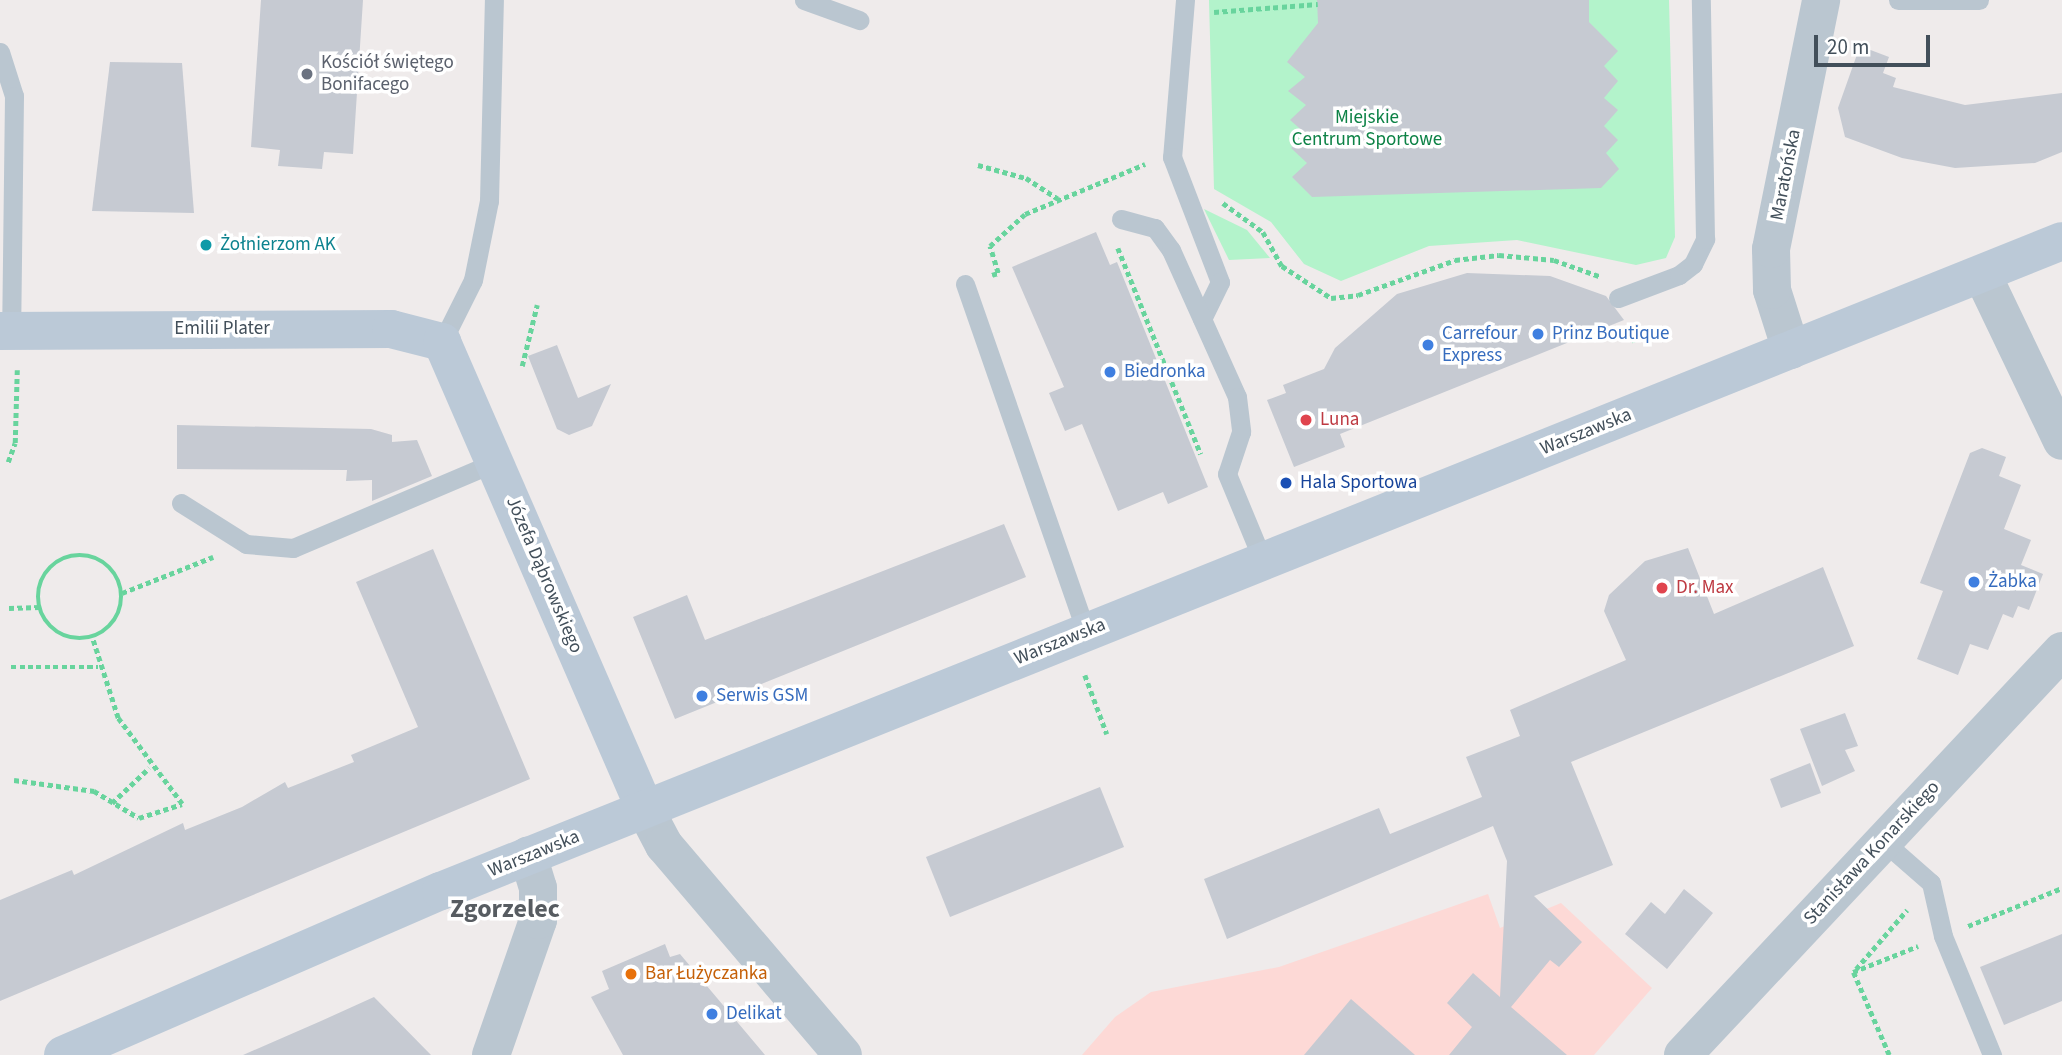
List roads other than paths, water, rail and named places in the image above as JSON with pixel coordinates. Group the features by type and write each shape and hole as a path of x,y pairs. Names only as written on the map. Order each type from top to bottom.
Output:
{"main road":[{"name":"Warszawska","path":"63,1055 528,856 2062,241"},
{"name":"Emilii Plater","path":"9,341 391,329 442,342"},
{"name":"Józefa Dąbrowskiego","path":"442,342 645,809"}],"street":[{"name":"Maratońska","path":"1791,349 1772,290 1771,249 1821,0"},
{"path":"1982,274 2062,441"},
{"name":"Stanisława Konarskiego","path":"1682,1055 1883,841 2057,667"},
{"path":"645,809 664,845 843,1055"},
{"path":"491,1055 538,920 538,888 528,856"}],"lane":[{"path":"442,342 473,280 489,201 494,0"},
{"path":"804,0 859,20"},
{"path":"1618,298 1679,275 1693,264 1705,239 1701,0"},
{"path":"1898,0 1979,0"},
{"path":"1185,7 1172,157 1220,282 1202,319"},
{"path":"0,52 14,96 6,230 9,341"},
{"path":"1121,219 1155,228 1202,319 1242,414 1227,474 1263,561"},
{"path":"965,284 1086,632"},
{"path":"181,503 246,544 293,548 496,462"},
{"path":"1883,841 1931,883 1943,936 1992,1055"}],"place":[{"name":"Kościół świętego Bonifacego","path":"307,74"},
{"name":"Żołnierzom AK","path":"206,245"},
{"name":"Prinz Boutique","path":"1538,334"},
{"name":"Carrefour Express","path":"1428,345"},
{"name":"Biedronka","path":"1110,372"},
{"name":"Luna","path":"1306,420"},
{"name":"Hala Sportowa","path":"1286,483"},
{"name":"Żabka","path":"1974,582"},
{"name":"Dr. Max","path":"1662,588"},
{"name":"Serwis GSM","path":"702,696"},
{"name":"Bar Łużyczanka","path":"631,974"},
{"name":"Delikat","path":"712,1014"}],"district":[{"name":"Zgorzelec","path":"505,909"}],"park label":[{"name":"Miejskie Centrum Sportowe","path":"1367,129"}]}
